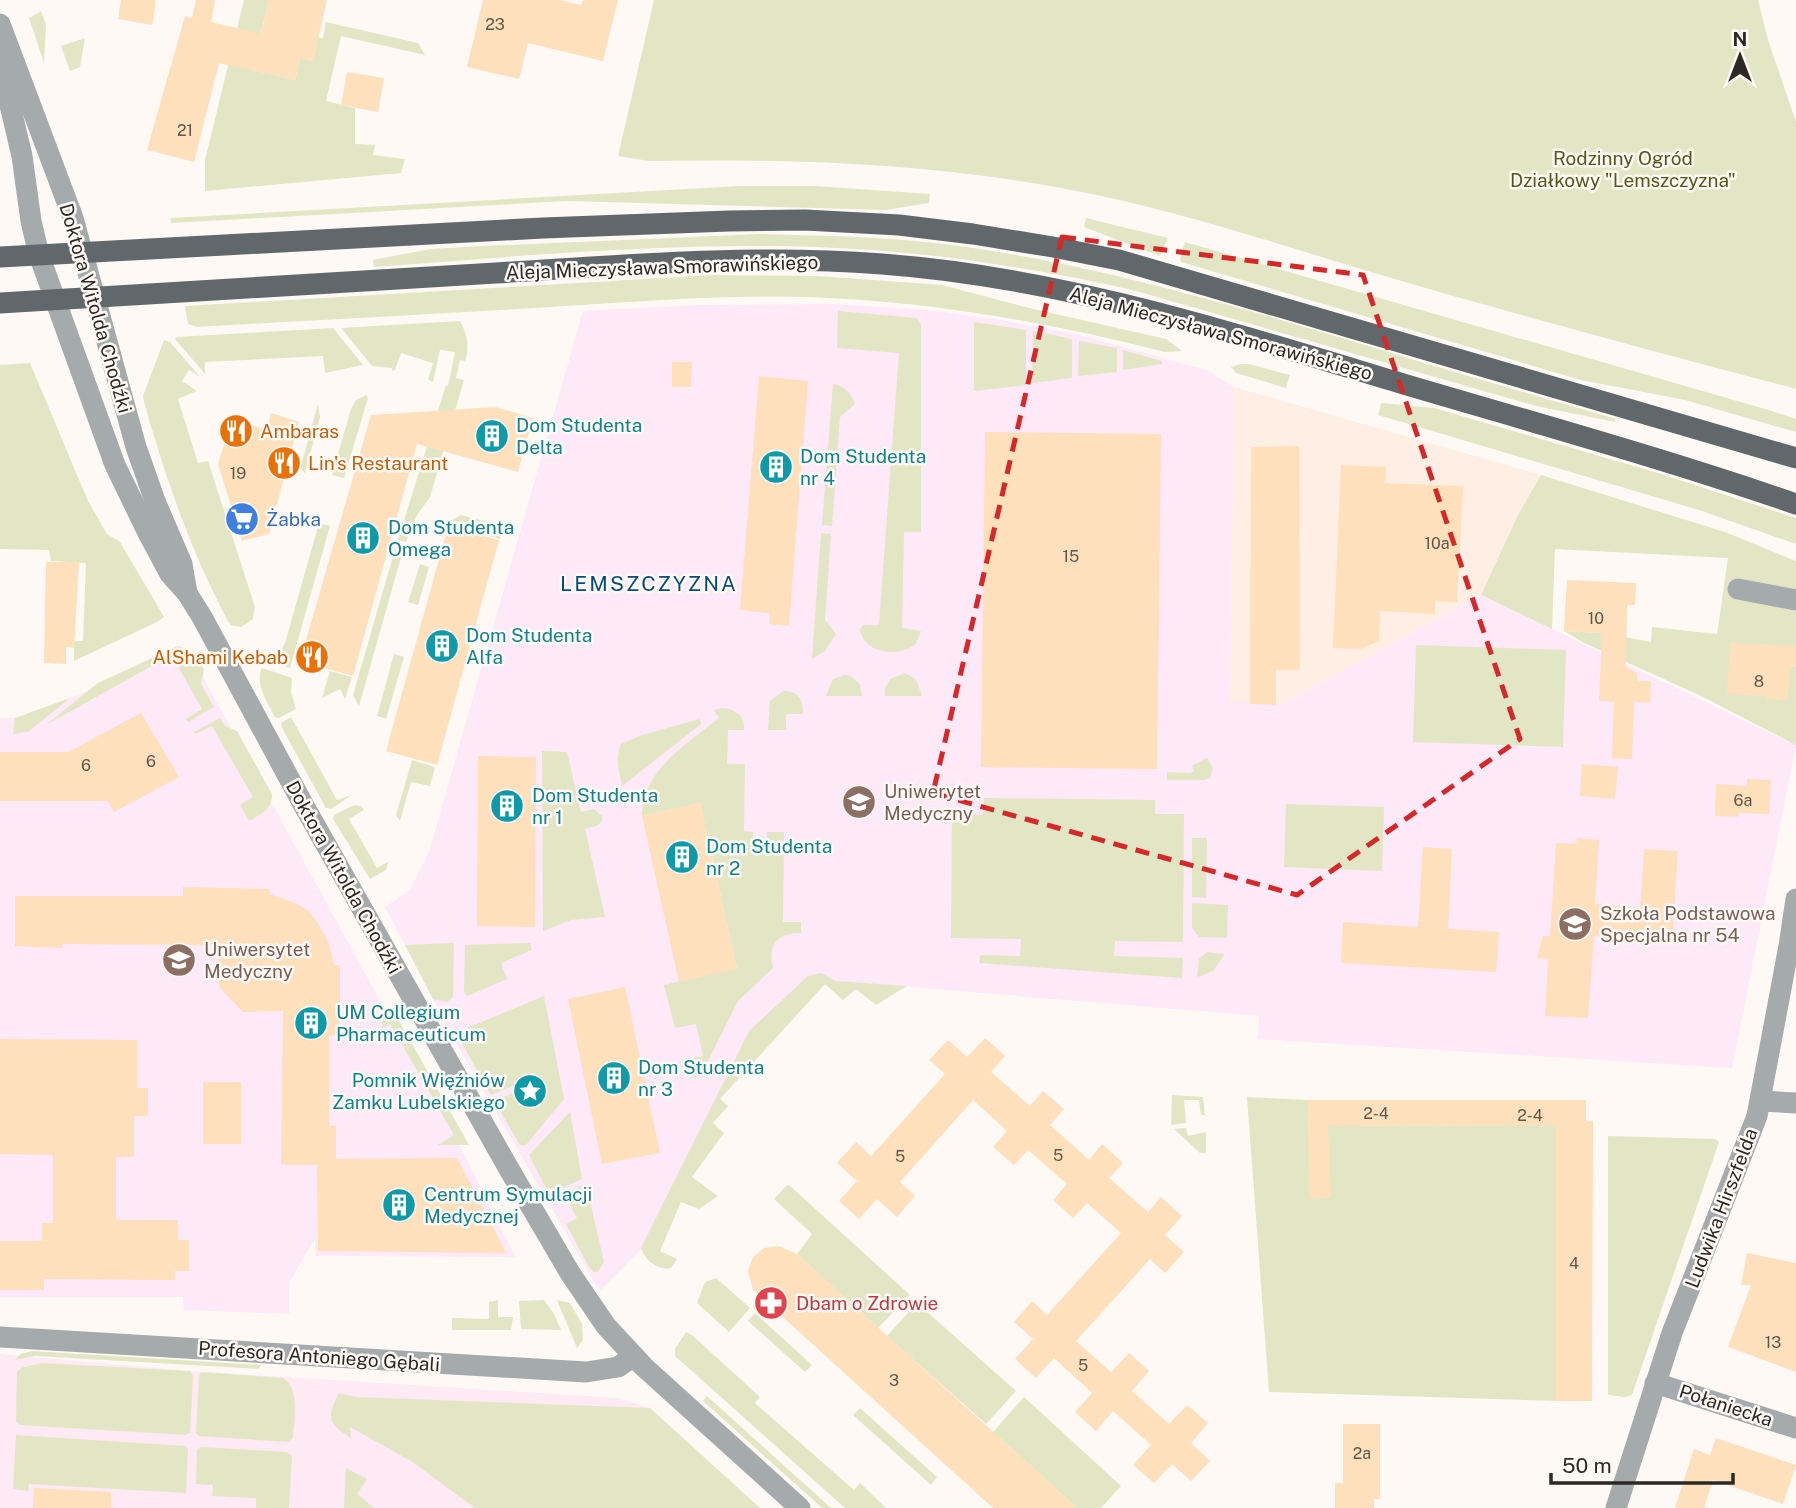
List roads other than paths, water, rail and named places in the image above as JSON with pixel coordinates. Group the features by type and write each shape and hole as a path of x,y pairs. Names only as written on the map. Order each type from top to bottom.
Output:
{"main road":[{"name":"Aleja Mieczysława Smorawińskiego","path":"0,257 729,220 899,225 1053,247 1151,269 1796,458"},
{"name":"Aleja Mieczysława Smorawińskiego","path":"0,303 577,268 779,259 881,264 1025,282 1206,325 1661,460 1796,504"}],"street":[{"name":"Doktora Witolda Chodźki","path":"0,24 84,253 136,447 155,501 183,564 187,593"},
{"name":"Doktora Witolda Chodźki","path":"0,63 22,156 39,256 115,464 170,574 187,593 509,1169 596,1313 634,1356 800,1508"},
{"path":"1738,589 1796,600"},
{"name":"Ludwika Hirszfelda","path":"1616,1508 1672,1333 1761,1101 1796,899"},
{"path":"1761,1101 1796,1103"},
{"name":"Profesora Antoniego Gębali","path":"0,1337 586,1372 618,1367 634,1356"},
{"name":"Połaniecka","path":"1655,1383 1796,1428"}],"place":[{"name":"Ambaras","path":"236,431"},
{"name":"Dom Studenta Delta","path":"492,436"},
{"name":"Lin's Restaurant","path":"284,463"},
{"name":"Dom Studenta nr 4","path":"776,467"},
{"name":"Żabka","path":"242,519"},
{"name":"Dom Studenta Omega","path":"363,538"},
{"name":"Dom Studenta Alfa","path":"442,646"},
{"name":"AlShami Kebab","path":"312,657"},
{"name":"Uniwerytet Medyczny","path":"859,802"},
{"name":"Dom Studenta nr 1","path":"507,806"},
{"name":"Dom Studenta nr 2","path":"682,857"},
{"name":"Szkoła Podstawowa Specjalna nr 54","path":"1575,924"},
{"name":"Uniwersytet Medyczny","path":"179,960"},
{"name":"UM Collegium Pharmaceuticum","path":"311,1023"},
{"name":"Dom Studenta nr 3","path":"614,1078"},
{"name":"Pomnik Więźniów Zamku Lubelskiego","path":"530,1091"},
{"name":"Centrum Symulacji Medycznej","path":"399,1205"},
{"name":"Dbam o Zdrowie","path":"771,1303"}],"district":[{"name":"LEMSZCZYZNA","path":"649,583"}],"park label":[{"name":"Rodzinny Ogród Działkowy \"Lemszczyzna\"","path":"1623,169"}]}
